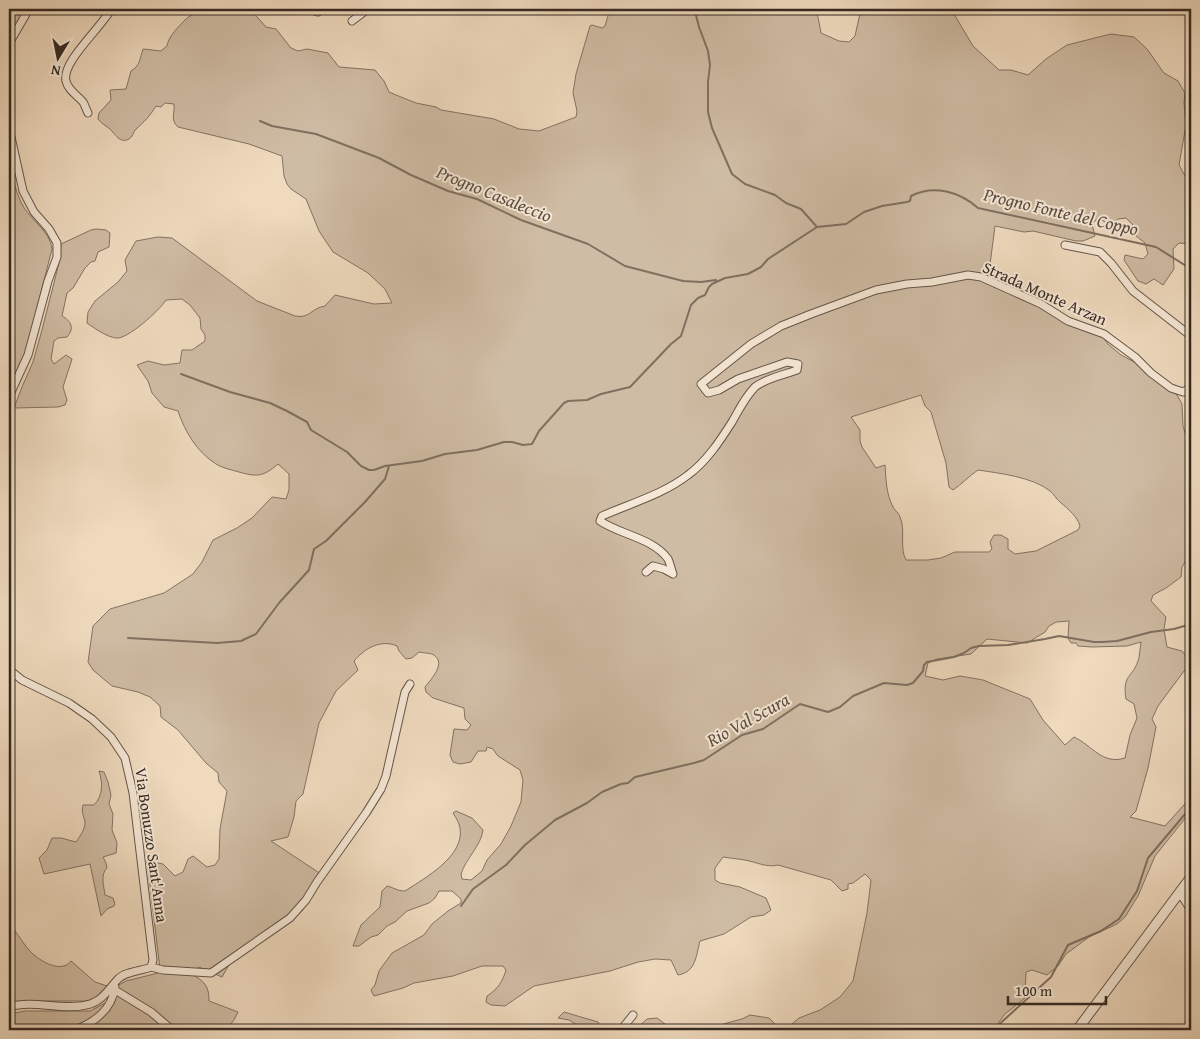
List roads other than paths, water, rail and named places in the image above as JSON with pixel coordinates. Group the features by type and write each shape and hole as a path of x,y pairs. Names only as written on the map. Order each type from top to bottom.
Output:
{"street":[{"path":"9,48 11,40 29,9"},
{"path":"88,113 83,103 69,88 65,75 68,67 84,44 111,9"},
{"path":"307,9 318,12"},
{"path":"352,21 364,12 365,9"},
{"path":"9,128 23,190 34,212 49,229 57,243 57,257 48,281 28,355 11,392 9,402"},
{"path":"1065,245 1100,252 1133,291 1191,336"},
{"name":"Strada Monte Arzan","path":"646,572 653,566 673,574 668,560 654,546 608,526 600,521 602,516 651,497 688,476 720,440 744,401 756,387 769,379 798,370 798,364 787,362 738,379 719,390 708,393 701,384 745,348 781,326 876,290 968,275 981,277 1041,304 1068,321 1104,334 1135,357 1151,373 1171,388 1183,392 1191,387"},
{"path":"9,468 9,489"},
{"name":"Via Bonuzzo Sant'Anna","path":"9,666 11,671 22,680 68,703 92,719 111,738 125,758 133,794 153,960 151,967"},
{"path":"75,1030 104,1012 113,1000 118,979 124,975 151,967 163,970 211,973 290,918 306,900 337,856 380,789 386,776 405,692 410,684"},
{"path":"1077,1030 1191,878"},
{"path":"1180,892 1191,910"},
{"path":"9,1008 31,1004 83,1006 94,1003 115,987"},
{"path":"115,987 151,1012 172,1030"},
{"path":"621,1030 633,1015"}],"waterway":[{"path":"697,9 696,15 708,51 710,65 708,112 712,128 732,174 745,184 775,195 786,203 801,209 817,227"},
{"name":"Progno Casaleccio","path":"260,121 272,126 316,134 379,158 411,175 448,191 477,199 521,220 588,244 625,266 683,281 701,282 716,280"},
{"name":"Progno Fonte del Coppo","path":"181,374 230,392 270,403 287,411 307,422 311,430 347,452 361,466 374,470 385,466 422,461 445,454 477,450 504,442 523,445 532,444 539,431 564,403 587,400 601,394 630,387 681,336 691,305 698,298 705,295 712,284 725,278 748,274 761,267 768,259 817,227 846,224 864,212 882,206 910,201 911,196 920,192 938,190 955,194 978,208 1156,247 1191,269"},
{"path":"128,638 217,643 241,641 256,634 279,603 309,570 314,549 326,541 365,502 385,479 389,466"},
{"name":"Rio Val Scura","path":"461,906 473,889 506,865 525,845 555,820 587,803 602,792 628,783 635,777 704,760 742,735 763,729 800,704 828,712 840,707 853,696 884,683 907,685 913,683 923,671 924,665 927,662 954,657 979,646 1008,645 1059,636 1094,642 1117,641 1191,624"},
{"path":"993,1030 1051,977 1068,945 1101,931 1119,919 1137,891 1148,858 1191,807"}]}
